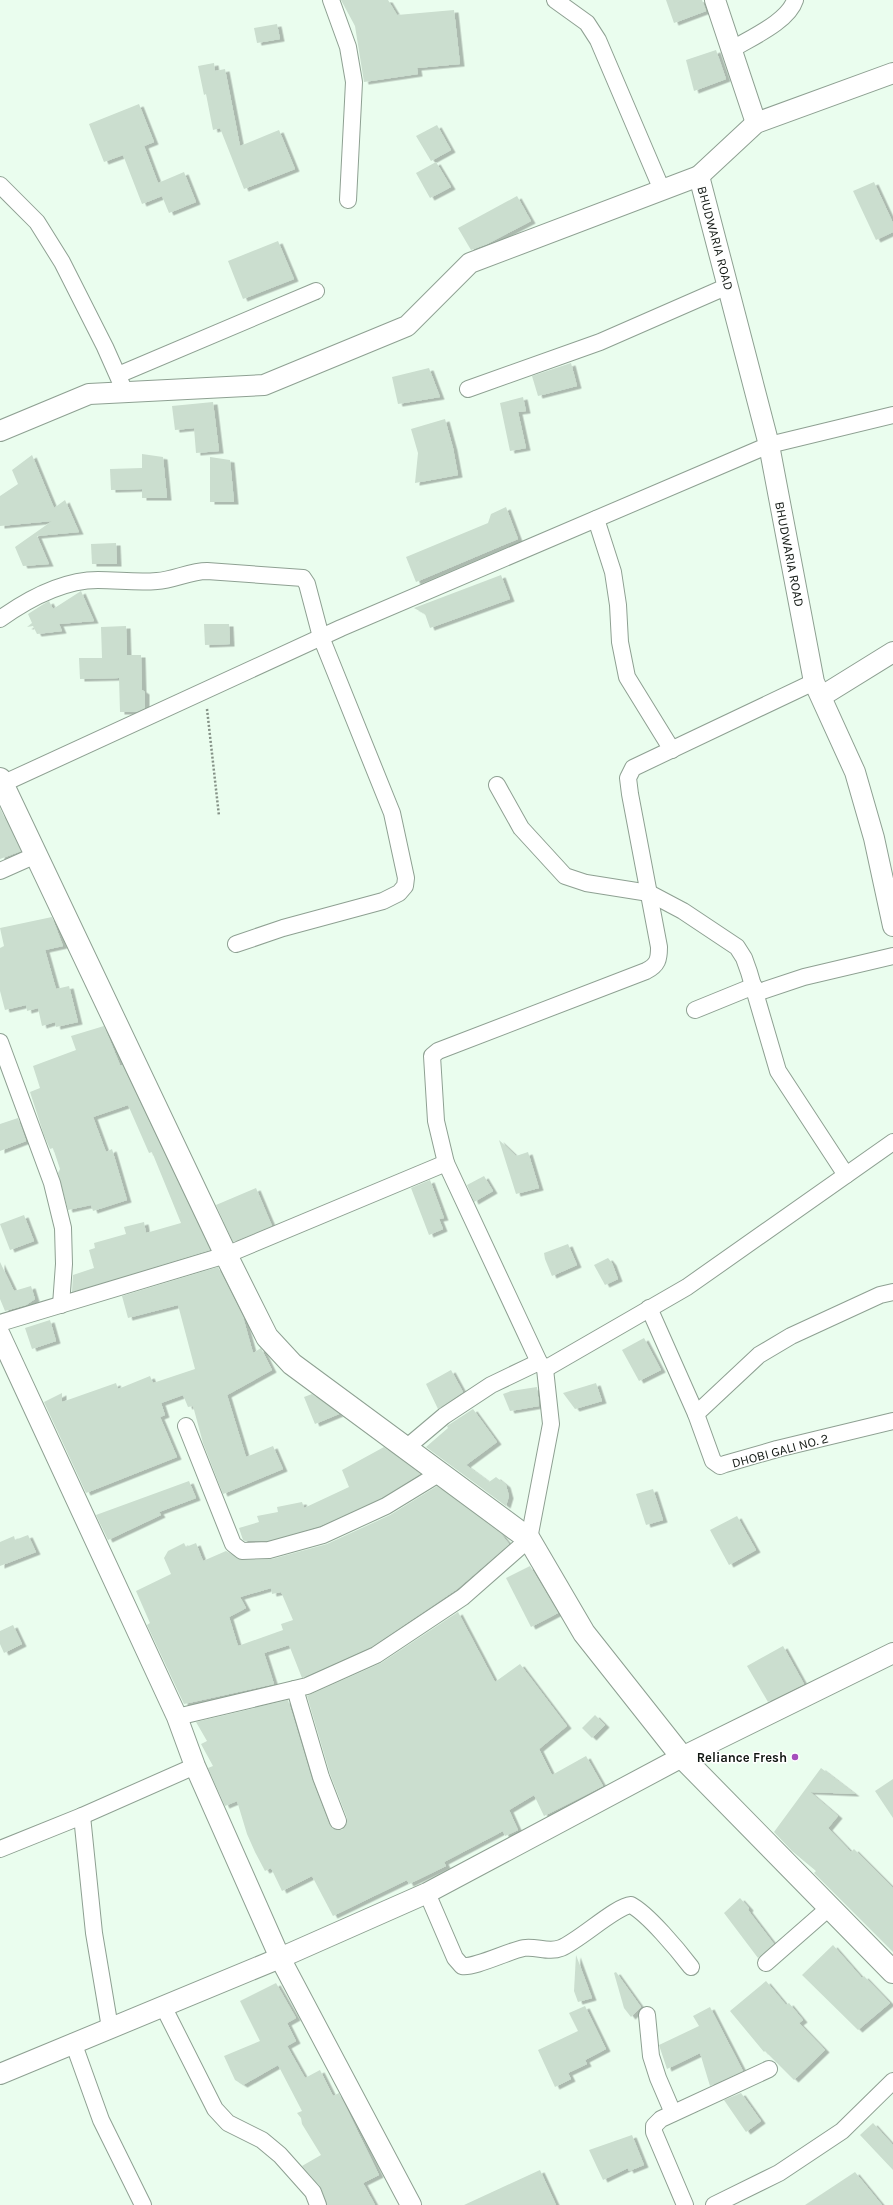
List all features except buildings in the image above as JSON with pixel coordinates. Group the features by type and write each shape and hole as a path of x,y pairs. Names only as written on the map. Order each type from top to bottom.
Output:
{"main road":[{"path":"1,781 226,1255 267,1337 292,1364 530,1539 584,1633 682,1757 893,1972"}],"street":[{"path":"331,0 348,47 354,82 348,200"},
{"path":"555,0 587,23 598,40 662,190"},
{"path":"715,0 756,123"},
{"path":"731,50 785,16 795,0"},
{"path":"122,384 264,385 407,326 470,263 699,176 756,123 893,73"},
{"name":"BHUDWARIA ROAD","path":"699,176 769,445 818,690 855,772 874,838 893,926"},
{"path":"0,185 38,222 62,262 122,384"},
{"path":"468,389 600,342 728,286"},
{"path":"0,431 89,394 122,384 316,291"},
{"path":"1,781 321,637 769,445 893,415"},
{"path":"596,519 613,572 618,605 620,642 627,677 672,750"},
{"path":"0,619 29,601 70,583 97,580 170,580 195,571 215,571 303,578 307,584 321,637 392,813 406,878 405,886 399,893 383,901 283,928 236,944"},
{"path":"177,1717 308,1686 376,1655 464,1597 530,1539 551,1424 542,1365 446,1163 436,1121 432,1056 438,1051 654,967 659,958 659,947 628,778 633,768 672,750 818,690 893,652"},
{"path":"497,784 521,828 565,876 586,883 649,893 683,911 737,947 744,958 755,990 778,1071 846,1175"},
{"path":"0,871 36,855"},
{"path":"695,1010 755,990 893,956"},
{"path":"0,1042 52,1182 63,1228 64,1264 61,1305"},
{"path":"406,1448 444,1416 478,1394 542,1365 687,1287 893,1142"},
{"path":"0,1323 226,1255 446,1163"},
{"path":"696,1414 759,1355 791,1336 880,1295 893,1292"},
{"name":"DHOBI GALI NO. 2","path":"649,1308 696,1414 713,1461 720,1466 777,1449 893,1421"},
{"path":"0,1335 177,1717 195,1766 280,1958 411,2205"},
{"path":"186,1426 233,1544 242,1551 269,1550 323,1535 386,1506 440,1473"},
{"path":"0,2074 73,2042 280,1958 427,1892 682,1757 893,1653"},
{"path":"295,1689 321,1777 338,1821"},
{"path":"0,1849 82,1816 195,1766"},
{"path":"82,1816 94,1933 110,2028"},
{"path":"427,1892 456,1958 462,1966 475,1965 501,1954 526,1948 547,1950 560,1948 593,1929 618,1910 631,1905 639,1909 676,1948 691,1967"},
{"path":"766,1963 830,1907"},
{"path":"163,2006 215,2109 228,2123 262,2140 280,2155 313,2192 318,2205"},
{"path":"647,2015 651,2056 658,2078 674,2113"},
{"path":"73,2042 101,2120 143,2205"},
{"path":"685,2205 654,2132 654,2126 674,2113 769,2069"},
{"path":"714,2205 779,2173 842,2131 893,2081"}],"path":[{"path":"205,690 219,816"}],"place":[{"name":"Reliance Fresh","path":"795,1757"}]}
